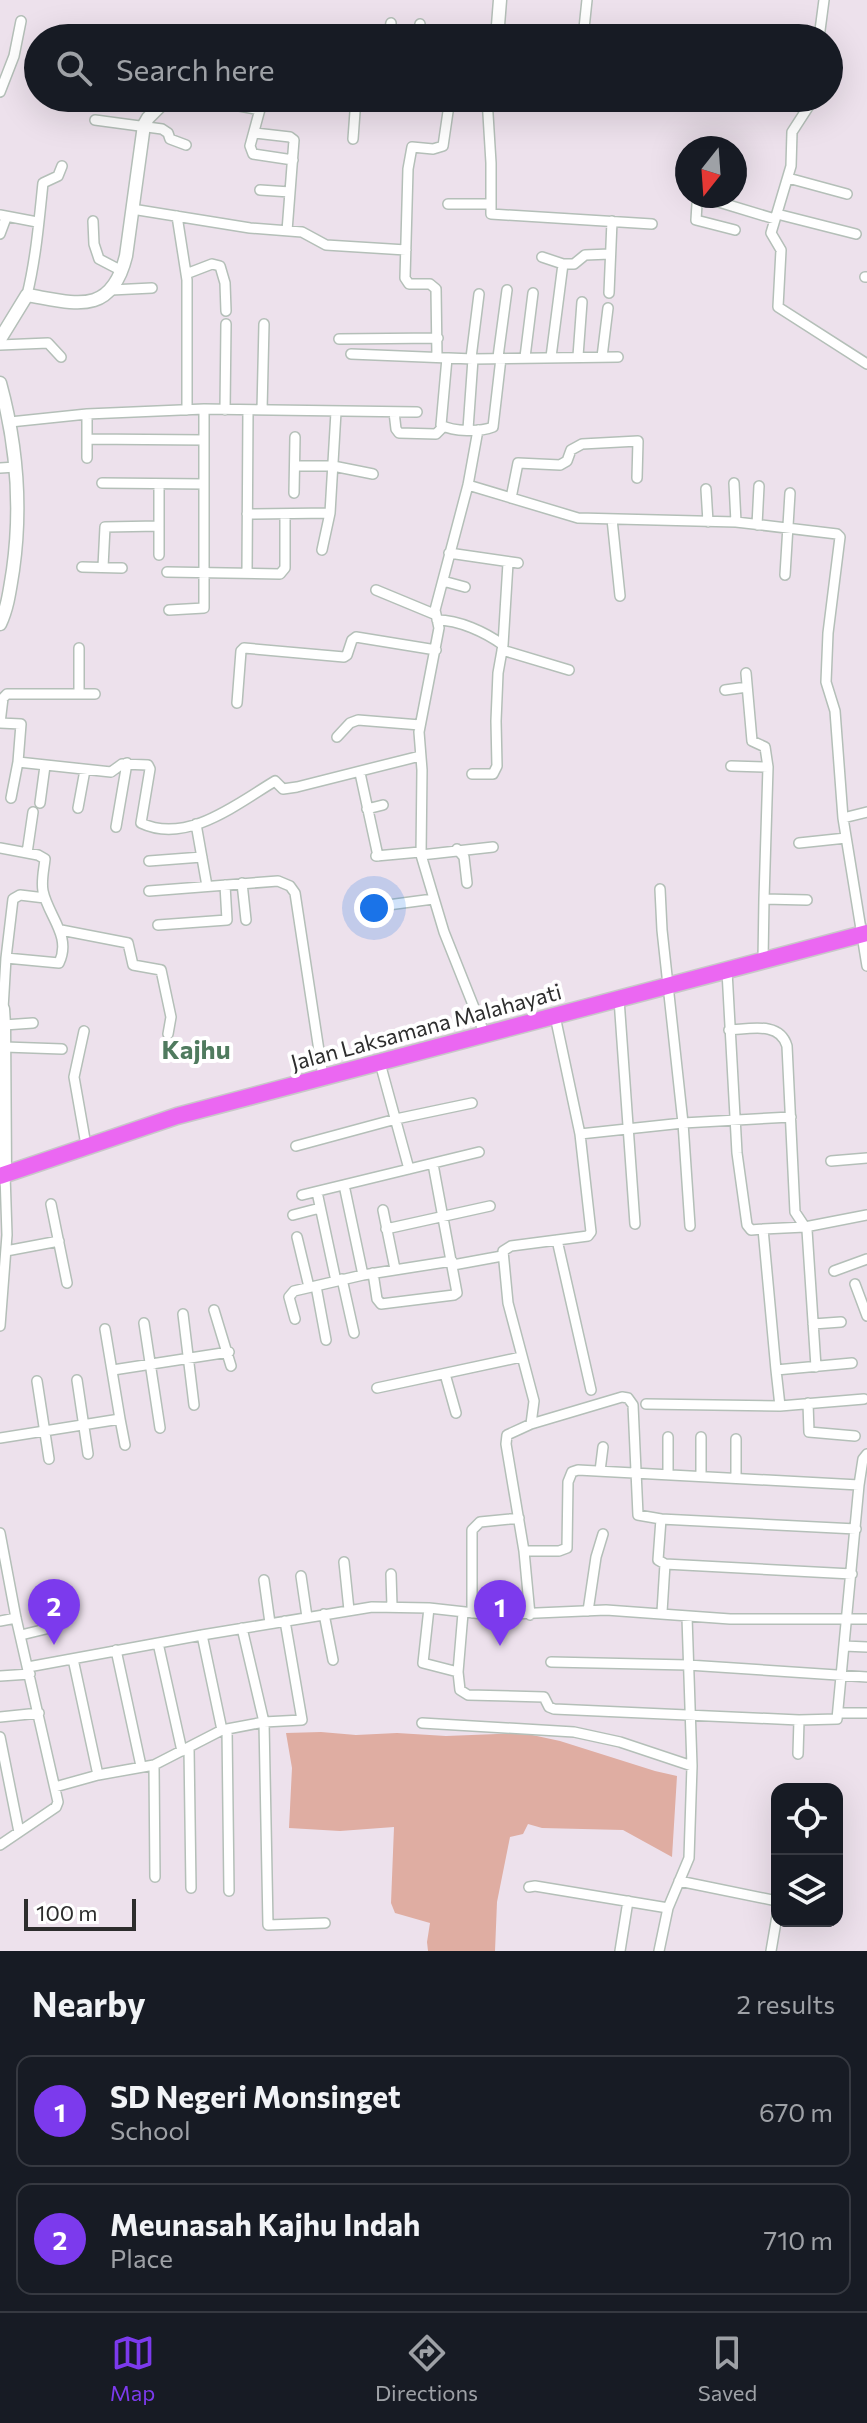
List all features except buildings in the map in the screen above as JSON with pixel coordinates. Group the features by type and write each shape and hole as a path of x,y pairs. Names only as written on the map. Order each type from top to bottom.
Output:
{"highway":[{"name":"Jalan Laksamana Malahayati","path":"3,1175 166,1119 864,933"}],"street":[{"path":"498,24 500,0"},
{"path":"584,24 587,0"},
{"path":"821,24 824,0"},
{"path":"0,92 4,66 14,56 21,21"},
{"path":"27,295 85,304 101,299 111,290 122,271 144,125 154,112"},
{"path":"260,112 250,146 253,154 293,160"},
{"path":"353,139 355,112"},
{"path":"443,427 440,421 442,358 436,289 430,284 409,284 405,281 410,150 412,147 433,149 443,146 448,112"},
{"path":"488,112 490,204 493,216 652,224"},
{"path":"805,112 792,132 793,150 788,178 771,235 781,250 778,307 867,364"},
{"path":"95,120 144,125 166,131 170,139 186,145"},
{"path":"255,133 293,138 287,231"},
{"path":"0,339 27,295 37,252 37,222 43,182 58,176 62,166"},
{"path":"788,178 847,194"},
{"path":"260,190 290,192"},
{"path":"735,230 696,220 697,204 704,199 712,200 856,234"},
{"path":"448,204 490,204"},
{"path":"132,209 309,235 326,245 406,250"},
{"path":"177,216 186,274 187,410"},
{"path":"0,234 3,217 37,222"},
{"path":"93,221 94,244 99,259 122,271"},
{"path":"609,293 612,221"},
{"path":"542,257 574,264 585,255 610,254"},
{"path":"186,274 212,264 220,266 225,283 226,311"},
{"path":"551,357 563,264"},
{"path":"111,290 152,288"},
{"path":"443,427 473,430 493,427 507,290"},
{"path":"525,357 533,293"},
{"path":"479,294 472,359 473,430 468,485 443,581 436,617 439,628 436,650 420,725 420,853 444,932 485,1035"},
{"path":"578,356 582,302"},
{"path":"602,357 608,308"},
{"path":"225,410 226,324"},
{"path":"262,410 264,324"},
{"path":"339,339 438,338"},
{"path":"0,345 48,343 61,357"},
{"path":"351,354 472,359 618,357"},
{"path":"0,383 10,422 19,522 1,617"},
{"path":"169,610 203,609 204,409"},
{"path":"10,422 87,414 204,409 417,412"},
{"path":"247,573 248,410"},
{"path":"322,550 330,513 336,412"},
{"path":"394,412 399,433 436,434 443,427"},
{"path":"87,414 87,458"},
{"path":"294,493 295,437"},
{"path":"87,439 204,440"},
{"path":"511,498 518,463 560,465 567,461 571,450 582,444 638,441 637,478"},
{"path":"295,466 333,466 373,474"},
{"path":"0,468 16,467"},
{"path":"102,483 204,484"},
{"path":"734,483 736,522"},
{"path":"159,484 159,555"},
{"path":"468,485 578,518 736,522 837,534 841,538 828,633 826,682 835,711 843,818 867,966"},
{"path":"757,525 759,486"},
{"path":"706,489 708,522"},
{"path":"785,575 790,493"},
{"path":"247,514 330,513"},
{"path":"167,572 280,574 284,571 285,515"},
{"path":"612,519 620,596"},
{"path":"103,567 105,527 159,526"},
{"path":"449,553 513,563 498,673 497,766 493,774 472,774"},
{"path":"82,567 122,568"},
{"path":"443,581 465,587"},
{"path":"376,590 436,617 473,629 502,648 569,670"},
{"path":"237,703 244,648 346,656 356,637 436,650"},
{"path":"79,648 79,694"},
{"path":"746,673 752,741 765,747 768,767 763,960"},
{"path":"725,690 747,687"},
{"path":"11,798 21,724 0,723 3,698 7,694 95,694"},
{"path":"337,737 350,723 358,720 420,725"},
{"path":"18,762 111,772 127,763 149,767 141,823 156,828 196,824 275,781 283,789 360,773 420,756"},
{"path":"116,827 127,763"},
{"path":"27,853 45,766"},
{"path":"731,766 768,767"},
{"path":"78,808 85,770"},
{"path":"360,773 375,856 493,847"},
{"path":"367,809 383,805"},
{"path":"843,818 867,812"},
{"path":"196,824 207,886"},
{"path":"799,843 846,838"},
{"path":"0,848 45,859 42,887 61,930 63,948 59,963 6,958"},
{"path":"457,849 464,857 467,883"},
{"path":"149,861 202,857"},
{"path":"149,891 278,881 290,886 295,893 323,1077"},
{"path":"242,883 246,920"},
{"path":"158,925 227,920 225,885"},
{"path":"660,889 690,1226"},
{"path":"0,1326 6,1251 1,1080 5,1047 2,1007 6,958 3,936 13,899 20,895 45,898"},
{"path":"373,907 433,899"},
{"path":"764,899 807,900"},
{"path":"61,930 128,943 131,946 131,964 161,970 171,1017 168,1034"},
{"path":"727,971 735,1121 747,1228 805,1227 867,1215"},
{"path":"619,999 635,1224"},
{"path":"532,1423 535,1409 508,1303 502,1256 506,1248 588,1236 591,1232 580,1134 555,1016"},
{"path":"4,1025 33,1023"},
{"path":"729,1030 770,1029 786,1040 795,1212 805,1227 816,1367"},
{"path":"84,1031 74,1077 86,1145"},
{"path":"5,1047 62,1049"},
{"path":"380,1063 409,1169"},
{"path":"296,1146 396,1119 472,1103"},
{"path":"580,1134 683,1123 791,1117"},
{"path":"302,1195 479,1152"},
{"path":"831,1161 867,1158"},
{"path":"344,1185 377,1299 384,1304 456,1294 453,1263 433,1164"},
{"path":"317,1192 354,1333"},
{"path":"51,1204 67,1283"},
{"path":"386,1229 490,1206"},
{"path":"293,1215 320,1208"},
{"path":"383,1210 395,1269"},
{"path":"763,1229 780,1406"},
{"path":"297,1237 326,1340"},
{"path":"557,1240 578,1342 576,1348 588,1391"},
{"path":"6,1251 59,1241"},
{"path":"295,1319 290,1294 312,1287 395,1269 502,1256"},
{"path":"834,1271 867,1259"},
{"path":"855,1284 866,1310"},
{"path":"214,1310 231,1366"},
{"path":"183,1314 194,1405"},
{"path":"813,1324 841,1322"},
{"path":"144,1323 160,1428"},
{"path":"105,1329 125,1445"},
{"path":"113,1370 229,1352"},
{"path":"377,1388 521,1357"},
{"path":"776,1370 852,1363"},
{"path":"445,1374 456,1413"},
{"path":"77,1380 88,1454"},
{"path":"37,1381 49,1459"},
{"path":"530,1615 524,1551 506,1439 508,1432 605,1400 628,1398 633,1405 638,1515 661,1519 856,1529"},
{"path":"646,1404 780,1406 864,1399"},
{"path":"808,1403 809,1432 855,1436"},
{"path":"0,1438 120,1419"},
{"path":"668,1437 668,1473"},
{"path":"701,1437 701,1475"},
{"path":"736,1439 736,1477"},
{"path":"600,1471 603,1447"},
{"path":"519,1518 480,1522 472,1530 468,1613 458,1672 460,1690 468,1695 544,1697 549,1707 554,1709 833,1721 838,1713 859,1485 863,1459 867,1454"},
{"path":"524,1551 559,1551 567,1548 569,1476 578,1470 859,1485"},
{"path":"661,1519 658,1560 665,1564 852,1574"},
{"path":"0,1533 58,1802 56,1807 0,1845"},
{"path":"588,1611 596,1557 603,1534"},
{"path":"344,1562 349,1610"},
{"path":"662,1612 665,1564"},
{"path":"391,1574 392,1606"},
{"path":"301,1576 307,1617"},
{"path":"264,1580 270,1623"},
{"path":"0,1676 116,1650 349,1610 392,1606 530,1615 588,1611 662,1612 687,1617 867,1619"},
{"path":"429,1608 423,1663 458,1672"},
{"path":"324,1614 333,1660"},
{"path":"659,1951 668,1908 689,1858 692,1767 687,1617"},
{"path":"0,1621 16,1618"},
{"path":"55,1787 154,1765 224,1729 302,1720 285,1621"},
{"path":"21,1635 54,1627"},
{"path":"242,1628 264,1722 268,1925 325,1923"},
{"path":"202,1635 224,1729 229,1891"},
{"path":"158,1643 186,1749 191,1888"},
{"path":"844,1646 867,1647"},
{"path":"116,1650 141,1766"},
{"path":"73,1659 98,1775"},
{"path":"551,1662 688,1665 867,1677"},
{"path":"0,1717 39,1713"},
{"path":"838,1713 867,1713"},
{"path":"798,1754 799,1720"},
{"path":"422,1723 574,1732 620,1742 692,1767"},
{"path":"0,1737 19,1832"},
{"path":"154,1765 155,1877"},
{"path":"679,1881 771,1900"},
{"path":"529,1887 668,1908"},
{"path":"620,1951 628,1901"},
{"path":"771,1951 775,1927"}],"shaded area":[{"path":"286,1733 446,1736 523,1733 677,1776 672,1857 623,1830 542,1828 528,1824 523,1834 510,1837 497,1902 495,1951 428,1951 430,1923 395,1913 391,1903 394,1827 340,1831 289,1828 292,1768"}],"place":[{"name":"Meunasah Kajhu Indah","path":"54,1645"},
{"name":"SD Negeri Monsinget","path":"500,1646"}],"district":[{"name":"Kajhu","path":"196,1050"}]}
